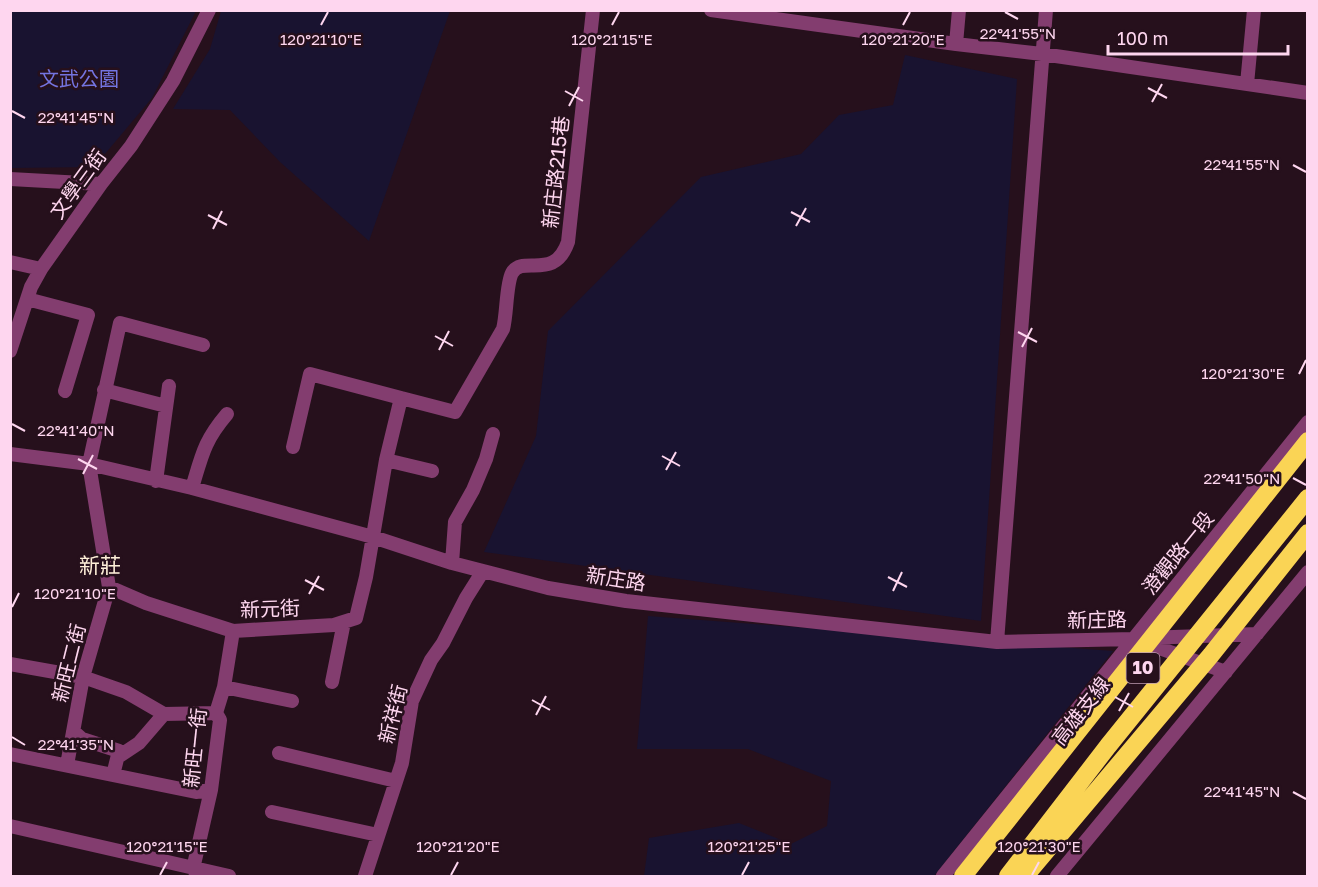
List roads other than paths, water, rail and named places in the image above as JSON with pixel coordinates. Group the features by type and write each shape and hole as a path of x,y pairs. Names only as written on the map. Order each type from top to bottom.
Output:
{"highway":[{"path":"963,876 1308,441"},
{"name":"高雄支線","path":"979,876 1308,459"},
{"name":"10","path":"1008,876 1108,746 1308,498"},
{"path":"1025,876 1211,655 1308,533"}],"street":[{"name":"文學三街","path":"10,351 29,293 41,269 131,146 173,81 209,10"},
{"name":"新庄路215巷","path":"401,398 455,412 503,329 512,272 519,267 547,265 557,261 563,254 568,242 593,10"},
{"path":"956,44 959,10"},
{"path":"998,642 1046,10"},
{"path":"1247,84 1254,10"},
{"path":"717,11 1042,54 1308,93"},
{"path":"10,179 101,184"},
{"path":"10,262 41,269"},
{"path":"29,293 88,315 65,391"},
{"path":"89,464 120,324 202,345"},
{"path":"293,447 310,374 401,398 386,460 366,577 356,618 344,622 332,682"},
{"path":"156,481 169,386"},
{"path":"104,390 166,406"},
{"path":"192,488 205,445 227,414"},
{"name":"澄觀路一段","path":"943,876 1308,422"},
{"path":"452,563 455,522 473,490 486,459 493,434"},
{"name":"新庄路","path":"10,454 89,464 192,488 373,537 452,563 548,588 626,601 998,642 1134,639 1226,672"},
{"path":"386,460 432,471"},
{"name":"新旺二街","path":"67,765 83,678 109,587 89,464"},
{"name":"新祥街","path":"365,876 402,763 412,701 431,660 483,571"},
{"path":"1057,876 1308,572"},
{"name":"新元街","path":"109,587 146,603 233,631 334,625 344,622"},
{"name":"新旺一街","path":"193,869 211,790 220,720 216,713 224,687 233,631"},
{"path":"1134,639 1185,635 1257,634"},
{"path":"10,664 83,678 126,692 164,714 216,713"},
{"path":"224,687 292,701"},
{"path":"113,776 118,757 139,743 164,714"},
{"name":"新旺二街","path":"74,731 82,739 119,751 118,757"},
{"path":"279,753 396,781"},
{"path":"10,754 196,792 211,790"},
{"path":"272,812 378,835"},
{"path":"10,826 229,876"}],"district":[{"name":"新莊","path":"100,566"}],"park label":[{"name":"文武公園","path":"79,79"}]}
